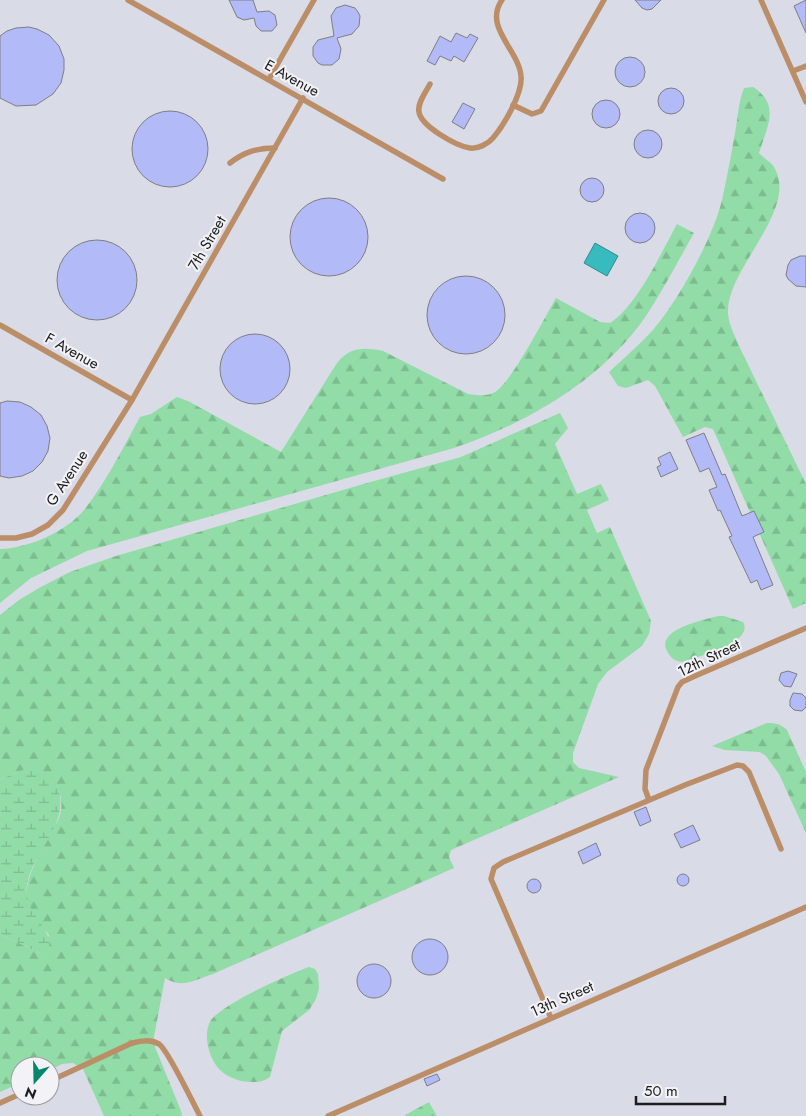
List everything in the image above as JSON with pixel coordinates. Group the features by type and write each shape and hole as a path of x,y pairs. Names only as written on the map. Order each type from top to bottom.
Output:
{"lane":[{"name":"E Avenue","path":"128,0 443,179"},
{"path":"269,80 314,0"},
{"path":"430,84 419,105 418,109 421,119 432,129 467,147 477,147 491,140 513,105 521,85 521,73 497,25 496,12 502,0"},
{"path":"513,105 532,114 541,111 604,0"},
{"path":"761,0 806,102"},
{"path":"793,71 806,66"},
{"name":"7th Street","path":"132,400 303,98"},
{"path":"230,164 240,155 254,149 275,148"},
{"name":"F Avenue","path":"0,325 132,400"},
{"name":"G Avenue","path":"0,538 16,538 32,534 58,517 132,400"},
{"name":"12th Street","path":"649,800 645,789 646,770 678,687 682,682 806,628"},
{"path":"551,1018 491,879 494,868 503,862 649,800 737,765 743,766 749,772 782,848"},
{"name":"13th Street","path":"328,1116 806,907"},
{"path":"60,1076 132,1043 153,1042 164,1048 200,1116"}],"shaded area":[{"path":"0,0 806,0 806,1116 437,1116 429,1102 406,1116 0,1116"}],"green space":[{"path":"753,87 767,101 770,117 759,153 774,167 779,185 777,203 769,222 737,279 730,297 728,314 739,346 806,484 806,603 793,609 713,429 705,427 683,437 655,386 648,380 626,388 618,386 609,372 648,336 663,318 694,268 711,232 722,200 742,94 744,88"},
{"path":"677,224 694,233 646,316 607,361 585,380 535,412 481,438 454,448 87,551 31,578 0,603 0,549 23,546 35,542 57,532 77,517 100,488 140,417 151,414 177,397 188,401 281,452 337,363 352,351 363,349 383,351 468,394 492,394 510,376 556,298 600,322 610,323 620,315 648,278"},
{"path":"560,413 568,428 555,444 577,494 601,484 609,500 587,510 597,533 610,527 651,621 649,634 642,646 607,672 598,684 573,753 573,762 579,768 619,777 451,850 449,857 454,868 213,974 183,983 177,983 165,978 153,1042 182,1116 104,1116 83,1069 73,1063 60,1065 60,1056 10,1056 10,1088 0,1092 0,934 42,954 49,935 37,920 28,903 28,886 37,859 58,820 61,798 59,791 19,771 0,780 0,615 19,600 70,572 116,556 461,457"},
{"path":"718,616 743,622 744,630 733,643 711,653 682,662 671,657 665,643 668,637 683,627"},
{"path":"767,723 778,724 787,730 806,772 806,833 779,774 766,756 760,752 725,750 712,746"},
{"path":"33,768 42,770 52,776 58,788 61,802 59,816 54,829 28,881 27,894 29,902 48,937 48,952 42,954 0,934 0,780 19,771"},
{"path":"309,967 315,969 318,974 319,988 316,999 309,1010 282,1031 270,1077 258,1082 251,1082 237,1080 220,1070 213,1060 208,1046 207,1032 211,1020 218,1013 242,998"},
{"path":"429,1102 437,1116 405,1115"}],"water":[{"path":"595,243 618,256 607,276 584,263"}],"building":[{"path":"229,0 253,0 257,12 269,11 275,15 277,25 272,31 261,31 256,26 254,18 244,20 237,17"},
{"path":"635,0 661,0 652,9 647,10 642,8"},
{"path":"806,0 806,33 794,6"},
{"path":"345,5 355,8 358,12 360,16 359,26 352,34 337,38 341,49 339,59 332,65 322,65 313,56 313,47 318,40 334,36 331,16 336,8"},
{"path":"29,27 49,35 59,46 64,59 64,70 61,83 53,94 36,105 16,106 0,98 0,36 16,28"},
{"path":"456,33 467,38 470,34 478,38 464,62 454,56 451,61 440,56 435,65 427,61 440,36 451,42"},
{"path":"630,57 636,58 644,66 644,78 636,86 630,87 624,86 616,78 615,72 616,66 624,58"},
{"path":"671,88 680,92 684,101 680,110 671,114 662,110 658,101 662,92"},
{"path":"606,100 616,104 620,114 616,124 606,128 596,124 592,114 596,104"},
{"path":"463,103 475,109 464,129 452,122"},
{"path":"170,111 184,114 197,122 205,135 208,149 205,163 197,176 184,184 170,187 156,184 143,176 135,163 132,149 135,135 143,122 156,114"},
{"path":"648,130 658,134 662,144 658,154 648,158 638,154 634,144 638,134"},
{"path":"592,178 601,181 604,190 601,199 592,202 583,199 580,190 583,181"},
{"path":"321,198 337,198 351,204 362,215 368,229 368,245 362,259 351,270 337,276 321,276 307,270 296,259 290,245 290,229 296,215 307,204"},
{"path":"640,213 651,217 655,228 651,239 640,243 629,239 625,228 629,217"},
{"path":"97,240 112,243 125,252 134,265 137,280 134,295 125,308 112,317 97,320 82,317 69,308 60,295 57,280 60,265 69,252 82,243"},
{"path":"800,256 806,256 806,287 796,286 786,275 791,260"},
{"path":"458,276 474,276 488,282 499,293 505,307 505,323 499,337 488,348 474,354 458,354 444,348 433,337 427,323 427,307 433,293 444,282"},
{"path":"255,334 274,340 284,350 290,369 284,388 274,398 255,404 236,398 226,388 220,369 226,350 236,340"},
{"path":"7,401 20,402 31,407 41,415 47,426 50,438 48,451 42,462 33,471 22,476 9,478 0,476 0,403"},
{"path":"704,433 722,475 725,474 742,516 754,511 764,532 753,537 773,585 761,590 757,580 751,583 729,537 732,536 709,490 717,487 709,468 700,472 686,440"},
{"path":"670,452 678,469 661,477 657,467 661,465 658,458"},
{"path":"788,671 797,674 791,687 784,686 779,680 781,673"},
{"path":"793,693 802,694 806,698 806,707 802,711 794,710 790,706"},
{"path":"646,807 651,821 640,826 634,812"},
{"path":"693,825 700,840 681,848 674,834"},
{"path":"596,843 601,855 583,864 578,852"},
{"path":"681,874 685,874 689,880 685,886 681,886 677,882 677,878"},
{"path":"534,879 539,881 541,886 539,891 534,893 529,891 527,886 529,881"},
{"path":"430,939 443,944 448,957 443,970 430,975 417,970 412,957 417,944"},
{"path":"374,964 381,965 386,969 390,974 390,988 386,993 381,997 374,998 367,997 362,993 358,988 357,981 358,974 362,969 367,965"},
{"path":"437,1074 440,1080 427,1086 424,1079"}]}
